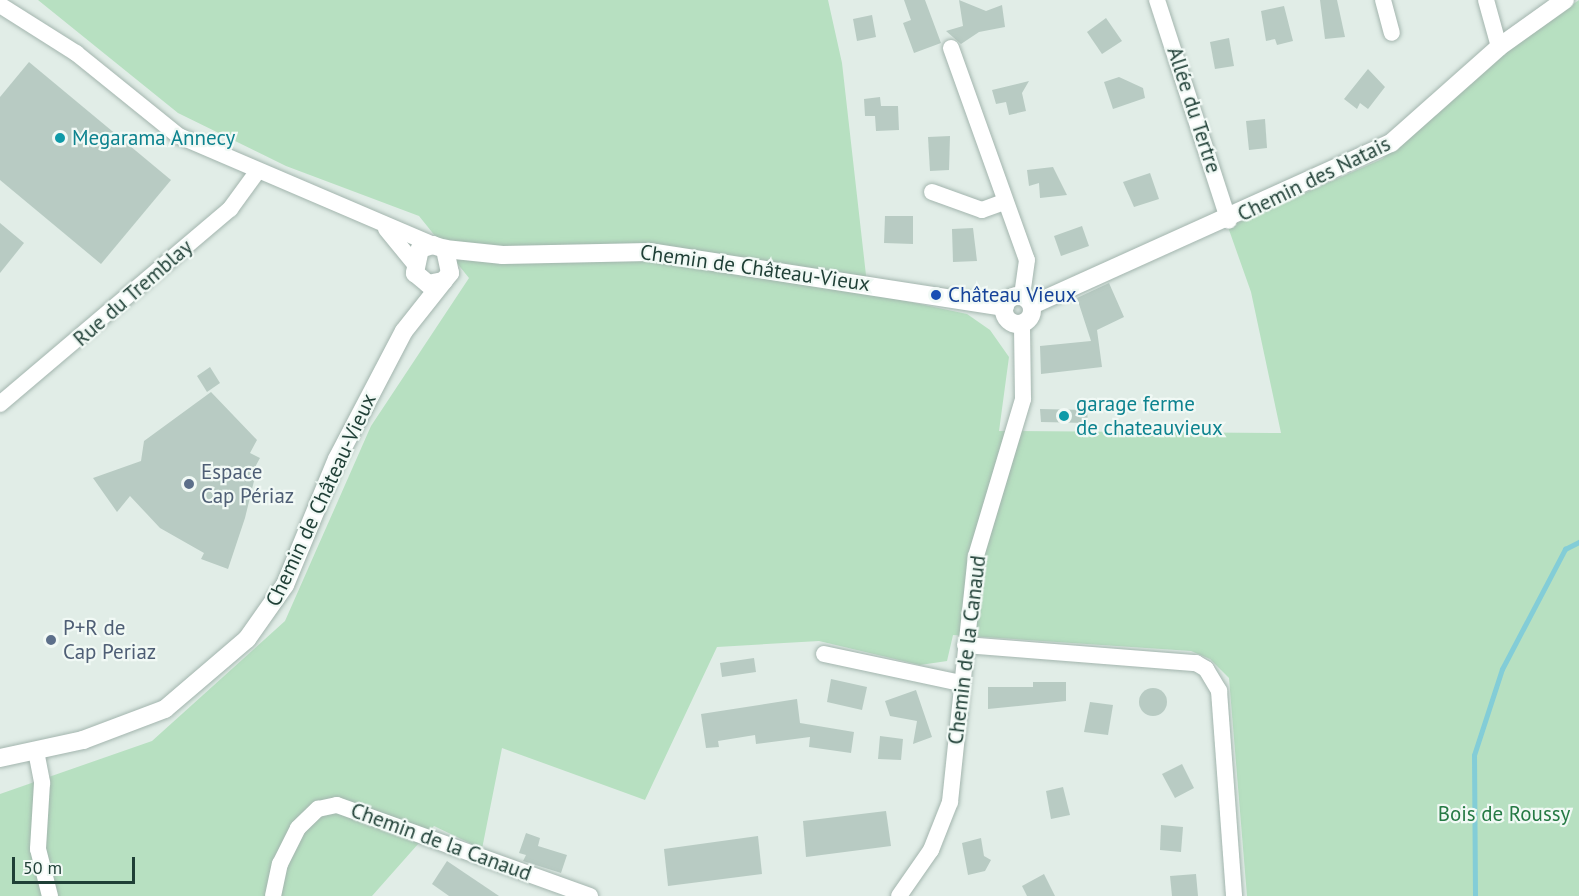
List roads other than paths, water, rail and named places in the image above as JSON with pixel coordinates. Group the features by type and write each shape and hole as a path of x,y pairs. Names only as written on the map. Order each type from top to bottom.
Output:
{"street":[{"name":"Allée du Tertre","path":"1157,0 1229,221"},
{"path":"1383,0 1392,33"},
{"path":"1486,0 1499,47"},
{"name":"Chemin des Natais","path":"1027,301 1058,292 1229,221 1391,143 1499,47 1565,0"},
{"path":"0,5 76,53 179,136 257,172 439,247"},
{"path":"951,48 1029,266 1036,280 1058,292"},
{"name":"Rue du Tremblay","path":"0,404 230,209 257,172"},
{"path":"932,192 982,210 1004,201"},
{"path":"381,224 428,284 447,277 439,247"},
{"path":"414,268 420,249 439,247"},
{"name":"Chemin de Château-Vieux","path":"439,247 503,255 649,252 1005,307"},
{"name":"Chemin de Château-Vieux","path":"0,758 36,751 165,710 247,639 285,585 337,459 404,331 447,277 503,255"},
{"path":"1027,301 1011,298 1005,307 1009,320 1022,324 1029,320 1027,301 1029,266"},
{"name":"Chemin de Château-Vieux","path":"404,331 414,268"},
{"name":"Chemin de la Canaud","path":"899,896 931,850 950,802 960,683 976,556 1023,399 1022,324"},
{"path":"965,645 1196,663 1206,669 1219,691 1234,896"},
{"path":"824,654 960,683"},
{"path":"36,751 42,783 38,849 50,896"},
{"name":"Chemin de la Canaud","path":"273,896 280,864 298,828 318,809 337,806 590,896"}],"waterway":[{"path":"1475,896 1474,755 1502,669 1565,549 1579,542"}],"place":[{"name":"Megarama Annecy","path":"60,138"},
{"name":"Château Vieux","path":"936,295"},
{"name":"garage ferme de chateauvieux","path":"1064,416"},
{"name":"Espace Cap Périaz","path":"189,484"},
{"name":"P+R de Cap Periaz","path":"51,640"}],"park label":[{"name":"Bois de Roussy","path":"1504,814"}]}
